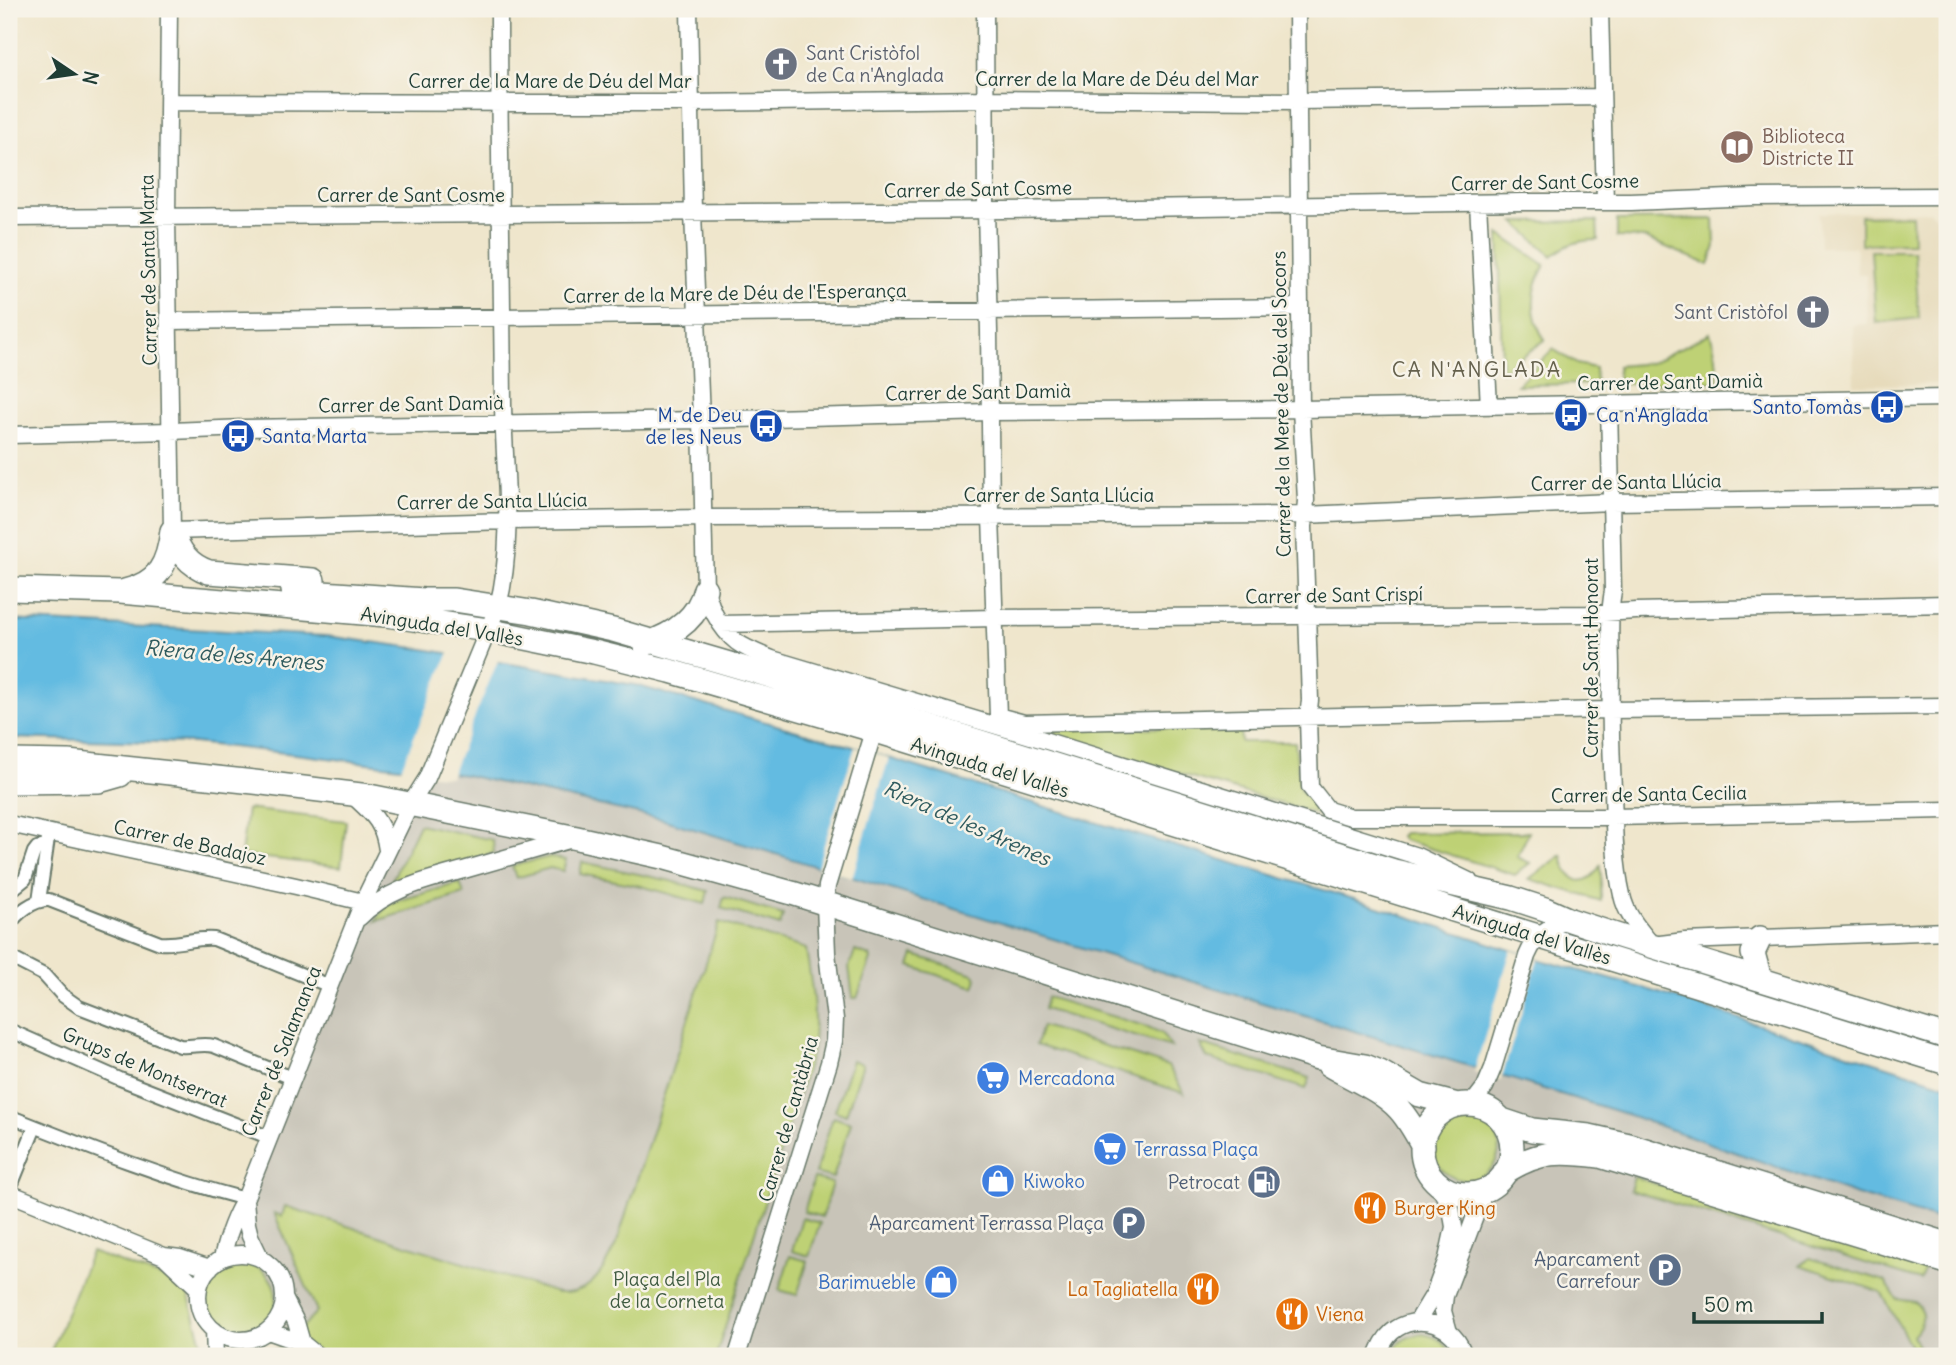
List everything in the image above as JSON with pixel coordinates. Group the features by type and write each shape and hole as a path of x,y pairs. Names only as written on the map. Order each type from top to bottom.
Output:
{"main road":[{"path":"120,592 137,588 157,575 170,550 172,531"},
{"path":"172,531 183,555 194,566 209,572 400,589 454,600"},
{"name":"Avinguda del Vallès","path":"9,577 122,578 373,597 454,600 498,606 600,627 652,642 1532,946 1947,1063"},
{"name":"Avinguda del Vallès","path":"9,589 120,592 386,615 484,637 594,652 682,675 871,717 1394,871 1497,894 1686,957 1947,1037"},
{"path":"594,652 628,649 665,636 690,619 702,600 705,589"},
{"path":"9,761 68,762 351,794 662,857 828,887 1318,1058 1365,1066 1420,1096 1487,1109 1502,1120 1532,1130 1589,1136 1629,1145 1947,1244"},
{"path":"9,782 99,781 141,770"},
{"path":"1760,938 1753,953 1760,979"},
{"path":"1318,1058 1390,1101 1409,1122 1423,1146"},
{"path":"1465,1104 1447,1109 1437,1116 1431,1123 1423,1146 1423,1160 1427,1169 1436,1181 1455,1192 1467,1194 1485,1190 1505,1172 1512,1148 1502,1120"},
{"path":"1505,1172 1524,1160 1551,1153 1600,1156 1947,1262"}],"street":[{"name":"Carrer de Santa Marta","path":"169,9 167,218 172,531"},
{"name":"Carrer de Salamanca","path":"216,1263 245,1199 363,902 410,805 427,778 498,606 505,579 508,521 503,423 499,9"},
{"path":"689,9 705,589"},
{"path":"985,9 990,517 998,716 1024,723 1610,710 1947,706"},
{"name":"Carrer de la Mere de Déu del Socors","path":"1297,9 1301,410 1306,500 1304,514 1310,787 1328,810 1350,817"},
{"path":"1600,9 1605,202"},
{"name":"Carrer de la Mare de Déu del Mar","path":"169,102 691,103 985,99 1298,101 1602,97"},
{"name":"Carrer de Sant Cosme","path":"9,218 986,210 1947,196"},
{"path":"1478,204 1489,406"},
{"name":"Carrer de la Mare de Déu de l'Esperança","path":"170,321 1300,307"},
{"name":"Carrer de Sant Damià","path":"9,435 259,427 989,412 1301,410 1947,398"},
{"name":"Carrer de Sant Honorat","path":"1609,404 1614,592 1609,611 1614,835 1622,896 1628,912 1652,945"},
{"name":"Carrer de Santa Llúcia","path":"172,531 703,518 1304,514 1612,502 1947,497"},
{"name":"Avinguda del Vallès","path":"705,589 714,613 731,639 742,647 772,659 871,717"},
{"name":"Carrer de Sant Crispí","path":"721,624 995,618 1588,614 1609,611 1947,604"},
{"name":"Carrer de Cantàbria","path":"737,1356 834,1041 835,1019 827,953 828,887 871,717"},
{"path":"351,794 376,818 385,834 387,850"},
{"name":"Carrer de Santa Cecilia","path":"1350,817 1613,817 1947,810"},
{"name":"Carrer de Badajoz","path":"9,824 48,839 308,888 363,902"},
{"name":"Carrer de Salamanca","path":"357,919 383,897 415,884 577,838"},
{"path":"9,892 25,879 34,852 48,839"},
{"path":"39,901 48,839"},
{"path":"9,925 18,915 39,901 49,900 160,943 214,939 330,986"},
{"path":"1465,1104 1485,1087 1489,1078 1532,946 1554,925 1570,920"},
{"path":"1652,945 1685,941 1947,931"},
{"name":"Grups de Montserrat","path":"9,957 44,975 69,1001 90,1011 180,1046 214,1046 292,1078"},
{"name":"Grups de Montserrat","path":"9,1030 120,1079 268,1137"},
{"path":"9,1116 155,1172 245,1199"},
{"path":"35,1127 9,1192 164,1256 216,1263"},
{"path":"1417,1322 1434,1294 1447,1259 1454,1227 1451,1208 1436,1181"},
{"path":"1449,1332 1443,1311 1445,1296 1485,1190"},
{"name":"Carrer de Salamanca","path":"245,1199 250,1236 261,1259"},
{"path":"302,1343 296,1322 284,1298 280,1280 261,1259 235,1254 216,1263 203,1278 198,1301 201,1312 206,1322 220,1335 235,1340 263,1334 302,1343 318,1356"},
{"path":"164,1256 199,1289"},
{"path":"236,1356 276,1321 284,1298"},
{"path":"1377,1356 1391,1333 1402,1326 1417,1322 1429,1322 1449,1332 1456,1339 1464,1356"},
{"path":"214,1330 215,1356"}],"shaded area":[{"path":"1929,211 1947,227 1947,377 1941,384 1854,385 1853,325 1867,324 1866,274 1857,274 1856,247 1820,247 1819,213"},
{"path":"455,709 1947,1157 1947,1356 319,1356 280,1326 267,1336 248,1342 231,1341 236,1240 352,933"}],"green space":[{"path":"1912,215 1913,243 1861,244 1861,216"},
{"path":"1714,219 1715,246 1709,265 1645,238 1617,237 1617,220"},
{"path":"1597,221 1598,240 1574,244 1552,256 1515,222"},
{"path":"1499,234 1545,265 1534,294 1534,313 1545,340 1502,371"},
{"path":"1871,251 1914,251 1919,318 1876,323"},
{"path":"1710,333 1716,357 1717,382 1619,384 1617,366 1651,363"},
{"path":"1553,349 1577,364 1595,368 1596,384 1517,385"},
{"path":"1025,728 1240,728 1241,742 1295,742 1300,789 1327,817"},
{"path":"247,809 346,821 341,867 241,855"},
{"path":"419,824 493,840 494,853 392,884"},
{"path":"1529,832 1517,857 1530,863 1515,875 1403,840 1400,836 1403,833"},
{"path":"1562,855 1568,872 1577,880 1589,878 1601,864 1601,901 1529,879"},
{"path":"549,857 566,860 563,871 550,868 516,878 512,866"},
{"path":"582,862 708,891 705,904 641,886 580,874"},
{"path":"460,883 464,894 376,921 390,903"},
{"path":"724,897 783,915 780,926 721,908"},
{"name":"Plaça del Pla de la Corneta","path":"719,922 806,949 814,1028 811,1055 716,1356 253,1356 285,1347 317,1311 274,1213 282,1216 285,1206 557,1293 580,1290 595,1279 617,1242"},
{"path":"855,951 870,956 871,959 857,998 853,998 849,967"},
{"path":"914,955 974,974 977,979 974,987 910,966"},
{"path":"1047,997 1148,1027 1161,1033 1171,1047 1044,1009"},
{"path":"1042,1026 1168,1066 1184,1093 1036,1045"},
{"path":"1200,1044 1310,1078 1306,1089 1207,1058"},
{"path":"852,1060 863,1064 846,1115 835,1111"},
{"path":"1459,1114 1473,1114 1485,1119 1494,1128 1499,1147 1497,1160 1490,1171 1473,1180 1459,1180 1447,1175 1438,1166 1433,1154 1433,1140 1438,1128 1447,1119"},
{"path":"833,1117 851,1123 833,1178 815,1173"},
{"path":"1634,1177 1925,1268 1920,1280 1630,1190"},
{"path":"814,1178 832,1183 822,1217 804,1212"},
{"path":"802,1218 820,1223 809,1256 792,1251"},
{"path":"91,1252 186,1286 202,1343 251,1356 49,1356"},
{"path":"790,1256 808,1261 797,1295 779,1290"},
{"path":"1810,1258 1885,1281 1897,1299 1915,1302 1919,1306 1922,1319 1913,1335 1921,1354 1916,1356 1881,1292 1800,1265"},
{"path":"241,1263 260,1269 270,1279 276,1298 270,1317 260,1327 241,1333 222,1327 212,1317 206,1298 212,1279 222,1269"},
{"path":"1422,1334 1441,1341 1453,1356 1390,1356 1403,1341"}],"water":[{"name":"Riera de les Arenes","path":"9,620 326,636 423,649 635,685 850,746 1354,899 1541,960 1653,991 1947,1085 1947,1222 1854,1194 1629,1115 661,819 465,775 194,743 9,738"}],"pier":[{"path":"450,650 499,658 450,777 400,771"},
{"path":"855,747 889,758 852,878 817,867"},
{"path":"1511,950 1538,959 1501,1080 1474,1072"}],"place":[{"name":"Sant Cristòfol de Ca n'Anglada","path":"781,64"},
{"name":"Biblioteca Districte II","path":"1737,147"},
{"name":"Sant Cristòfol","path":"1813,312"},
{"name":"Santo Tomàs","path":"1887,407"},
{"name":"Ca n'Anglada","path":"1571,415"},
{"name":"M. de Deu de les Neus","path":"766,426"},
{"name":"Santa Marta","path":"238,436"},
{"name":"Mercadona","path":"993,1078"},
{"name":"Terrassa Plaça","path":"1110,1149"},
{"name":"Kiwoko","path":"998,1181"},
{"name":"Petrocat","path":"1264,1182"},
{"name":"Burger King","path":"1370,1208"},
{"name":"Aparcament Terrassa Plaça","path":"1129,1223"},
{"name":"Aparcament Carrefour","path":"1665,1270"},
{"name":"Barimueble","path":"941,1282"},
{"name":"La Tagliatella","path":"1203,1289"},
{"name":"Viena","path":"1292,1314"}],"district":[{"name":"CA N'ANGLADA","path":"1477,369"}]}
